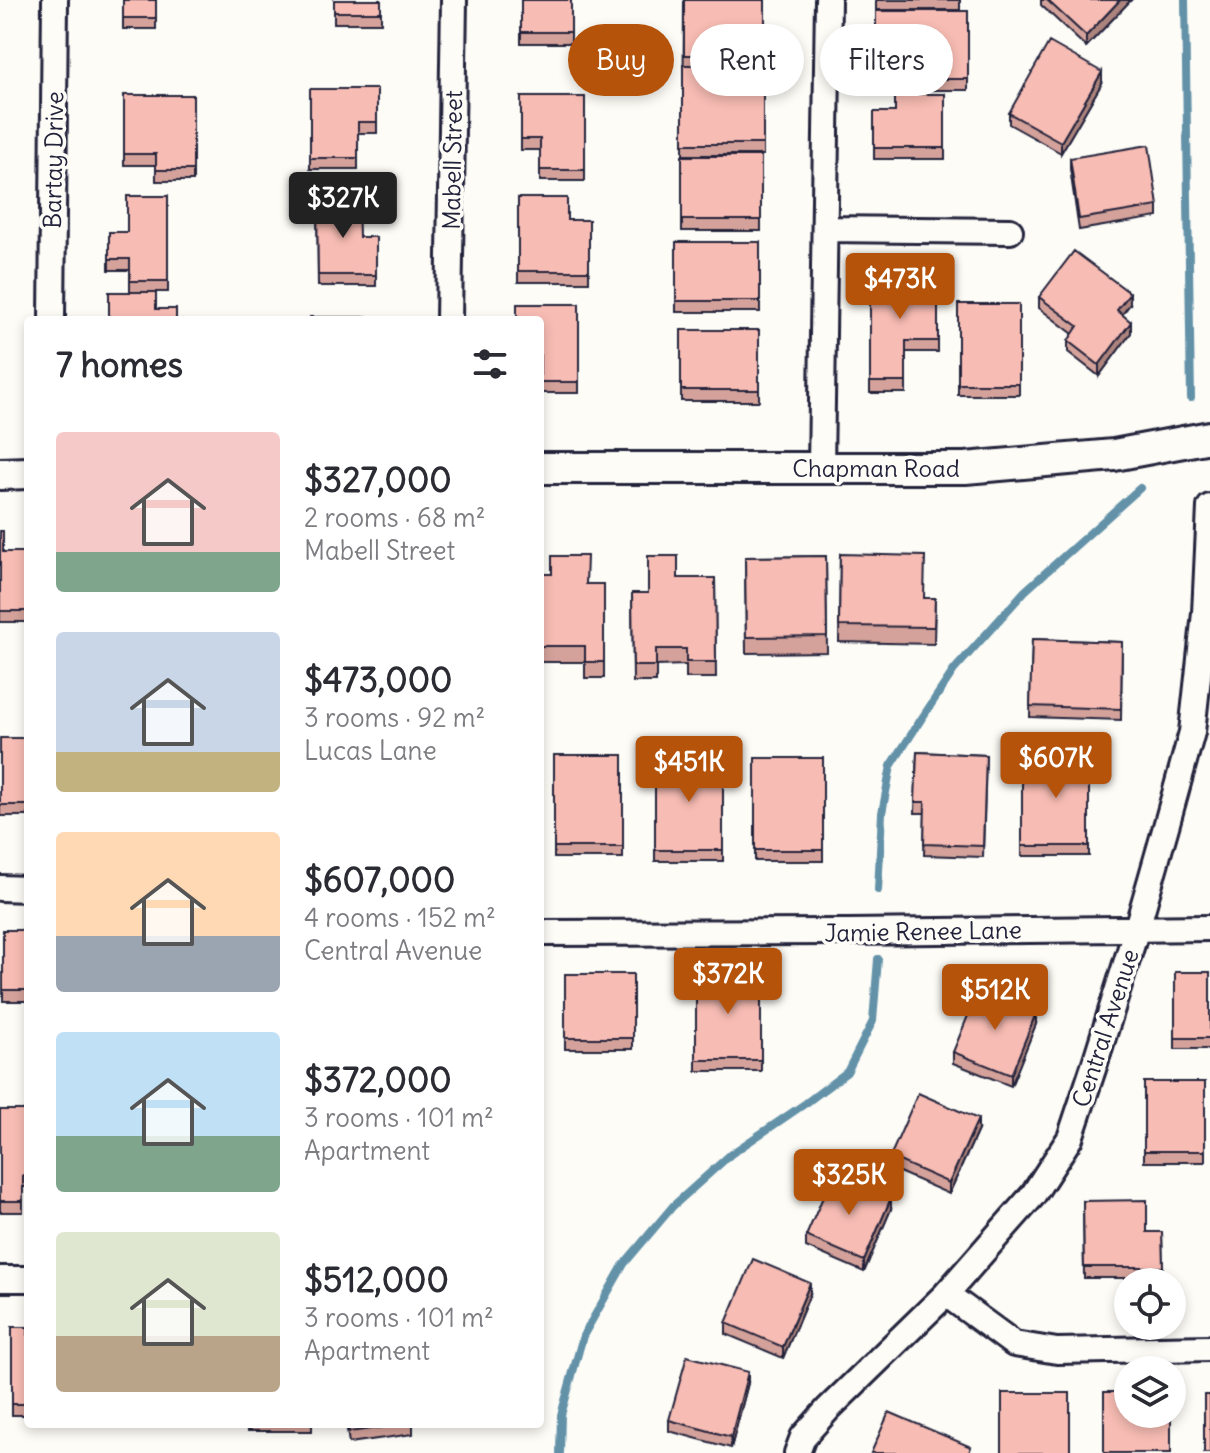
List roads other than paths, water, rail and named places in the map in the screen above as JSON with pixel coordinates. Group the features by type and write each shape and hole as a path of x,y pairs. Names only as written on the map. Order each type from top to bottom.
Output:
{"street":[{"name":"Bartay Drive","path":"52,316 55,0"},
{"name":"Mabell Street","path":"449,316 454,0"},
{"path":"821,468 828,0"},
{"path":"825,229 1010,231"},
{"name":"Chapman Road","path":"544,468 965,468 1075,460 1210,437"},
{"path":"0,474 24,473"},
{"name":"Central Avenue","path":"797,1453 803,1437 828,1409 946,1294 1033,1195 1070,1138 1137,928 1192,732 1205,613 1210,507"},
{"path":"0,888 24,889"},
{"name":"Jamie Renee Lane","path":"544,933 1210,928"},
{"path":"0,1279 24,1279"},
{"path":"946,1294 1014,1344 1057,1351 1210,1348"}],"waterway":[{"path":"1185,0 1191,398"},
{"path":"878,890 882,813 891,766 920,721 954,670 1025,591 1140,488"},
{"path":"560,1453 561,1415 583,1336 624,1264 673,1206 731,1154 847,1072 873,1021 878,959"}]}
